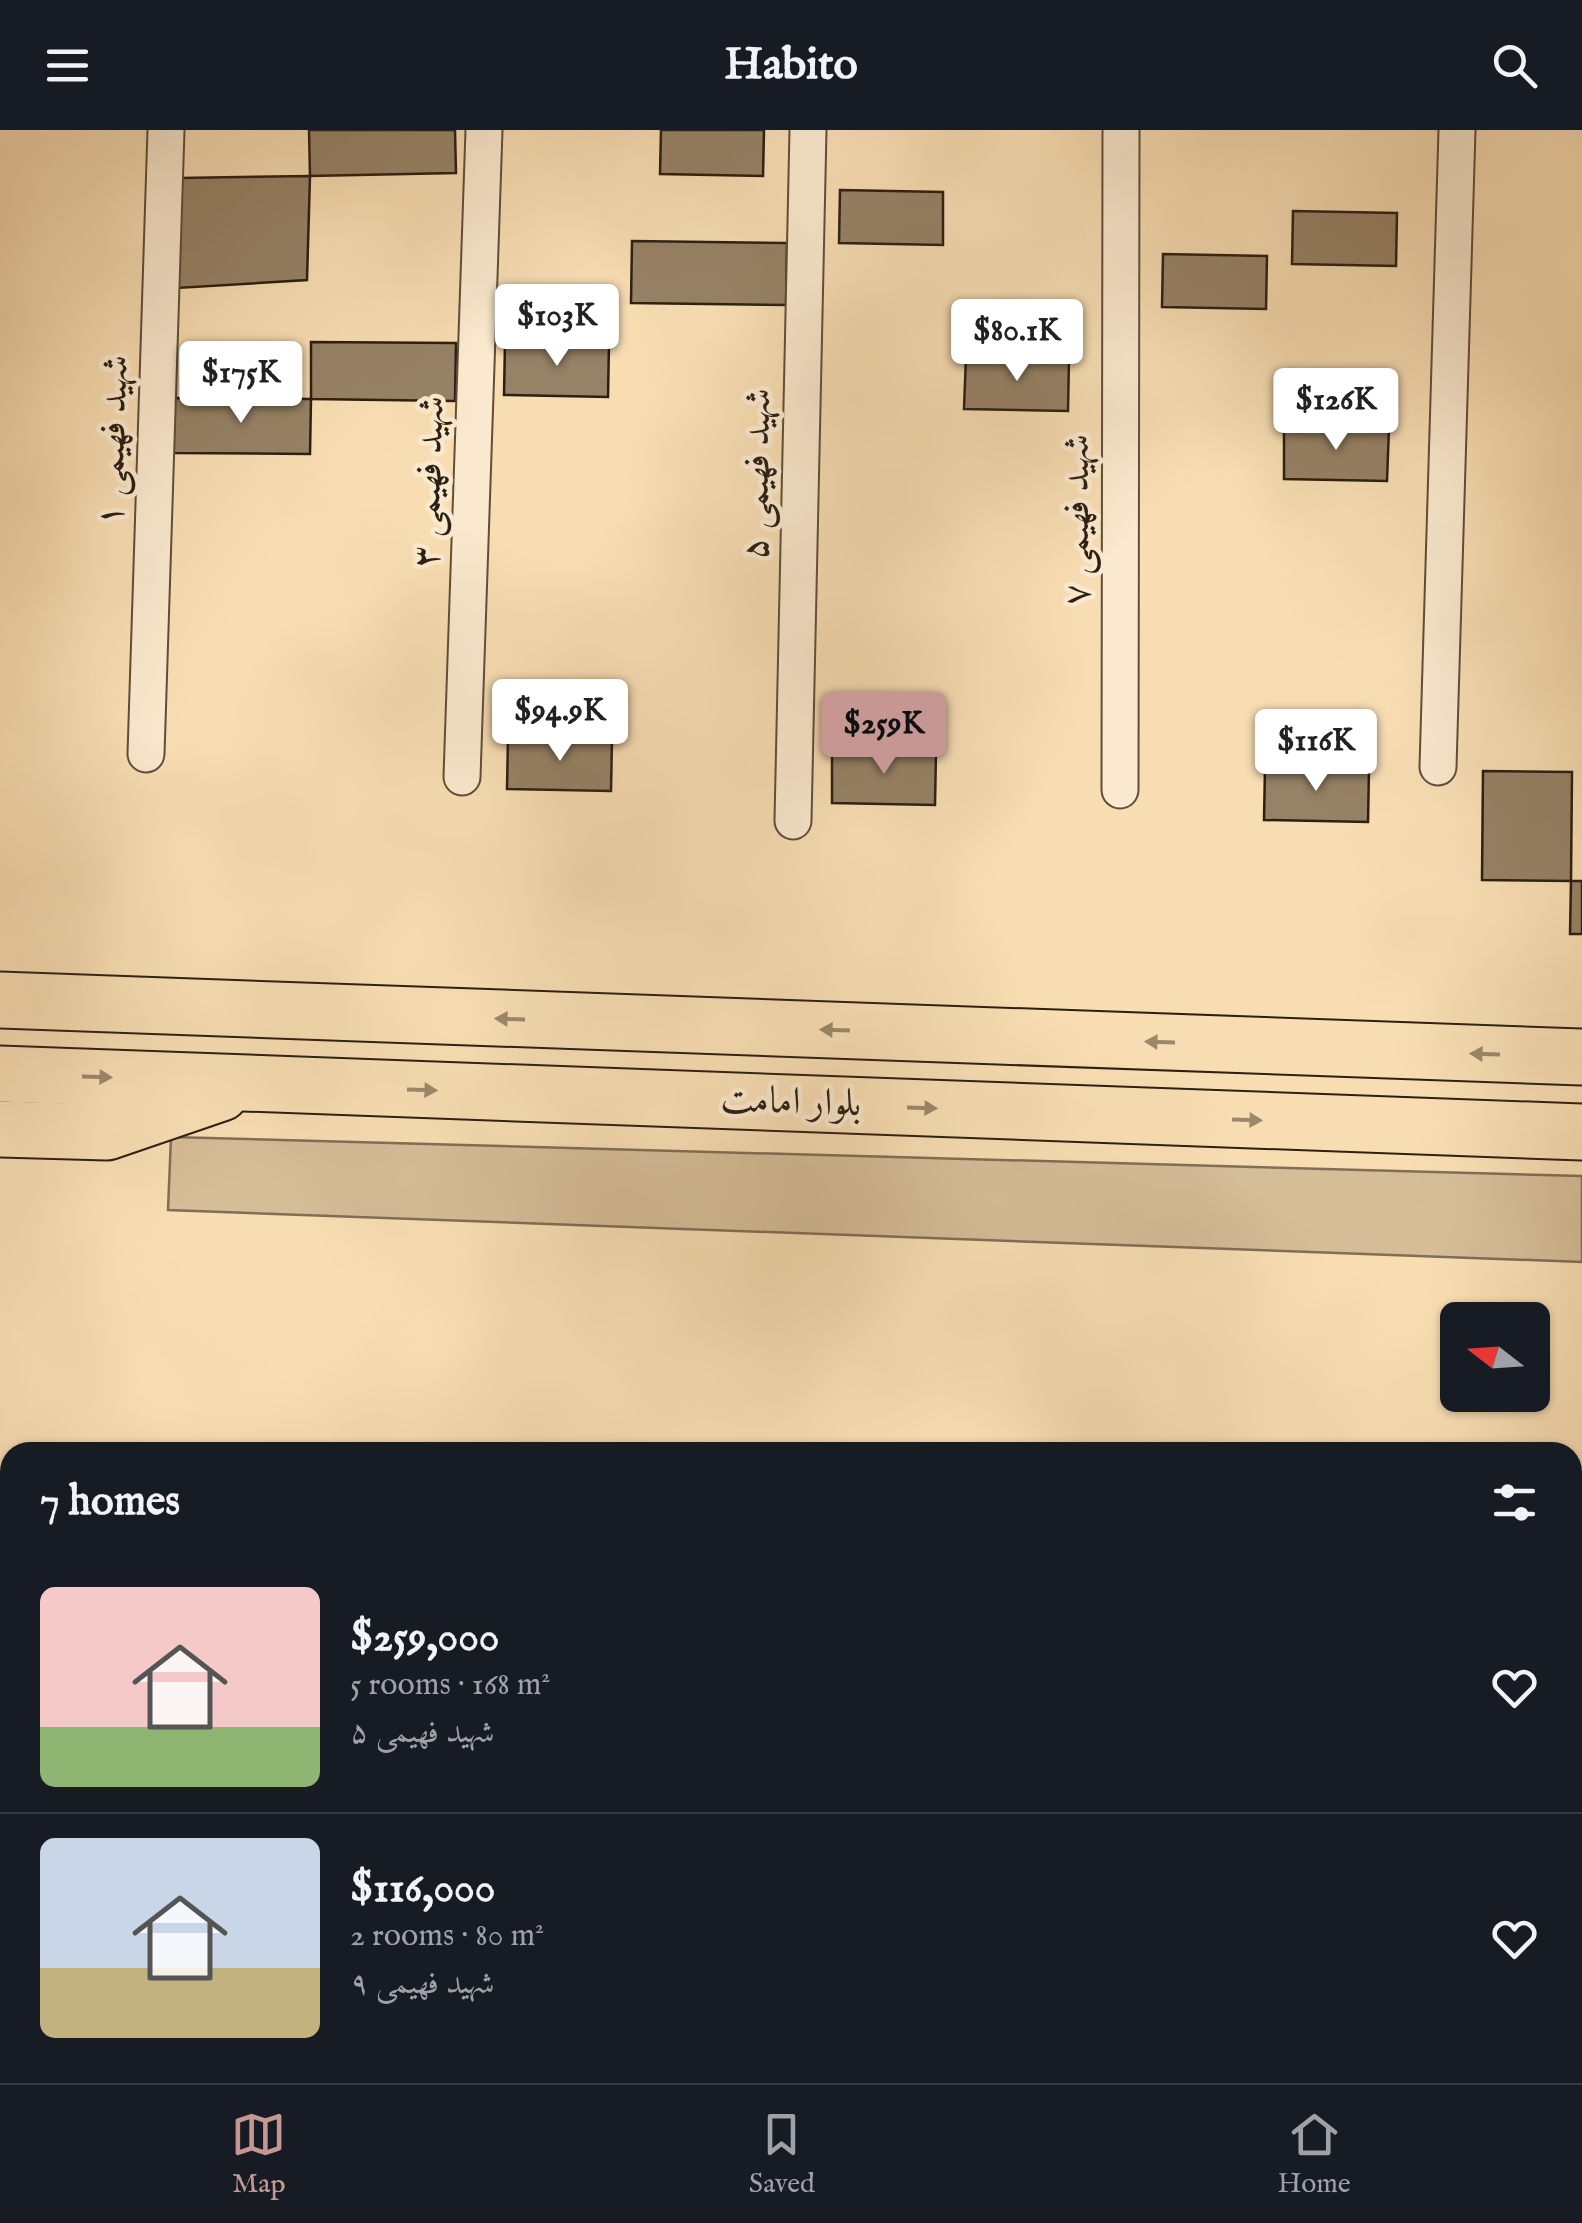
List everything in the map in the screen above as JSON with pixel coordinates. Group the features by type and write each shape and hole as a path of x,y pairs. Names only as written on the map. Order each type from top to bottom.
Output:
{"main road":[{"name":"بلوار امامت","path":"0,1000 1582,1057"},
{"name":"بلوار امامت","path":"0,1074 1582,1132"},
{"path":"0,1128 107,1132 250,1083"}],"street":[{"name":"شهید فهیمی ۱","path":"146,754 166,130"},
{"name":"شهید فهیمی ۳","path":"462,777 484,130"},
{"name":"شهید فهیمی ۵","path":"792,821 808,130"},
{"name":"شهید فهیمی ۷","path":"1120,790 1121,130"},
{"path":"1438,767 1457,130"}],"shaded area":[{"path":"171,1137 1582,1176 1582,1262 168,1210"}],"building":[{"path":"309,130 455,130 456,173 310,176"},
{"path":"661,130 764,130 763,176 660,174"},
{"path":"310,176 307,280 177,288 179,178"},
{"path":"840,190 943,192 943,245 839,243"},
{"path":"1293,211 1397,213 1396,266 1292,264"},
{"path":"632,241 787,243 786,305 631,303"},
{"path":"1163,254 1267,256 1266,309 1162,307"},
{"path":"311,342 456,343 455,401 311,399"},
{"path":"505,342 609,343 608,397 504,395"},
{"path":"966,356 1069,358 1068,411 964,409"},
{"path":"172,398 311,399 310,454 172,453"},
{"path":"1284,426 1389,428 1387,481 1284,479"},
{"path":"508,737 612,739 611,791 507,789"},
{"path":"832,750 936,752 935,805 832,803"},
{"path":"1265,767 1369,769 1368,822 1264,820"},
{"path":"1483,771 1572,772 1571,881 1482,880"},
{"path":"1571,881 1582,881 1582,934 1570,934"}]}
